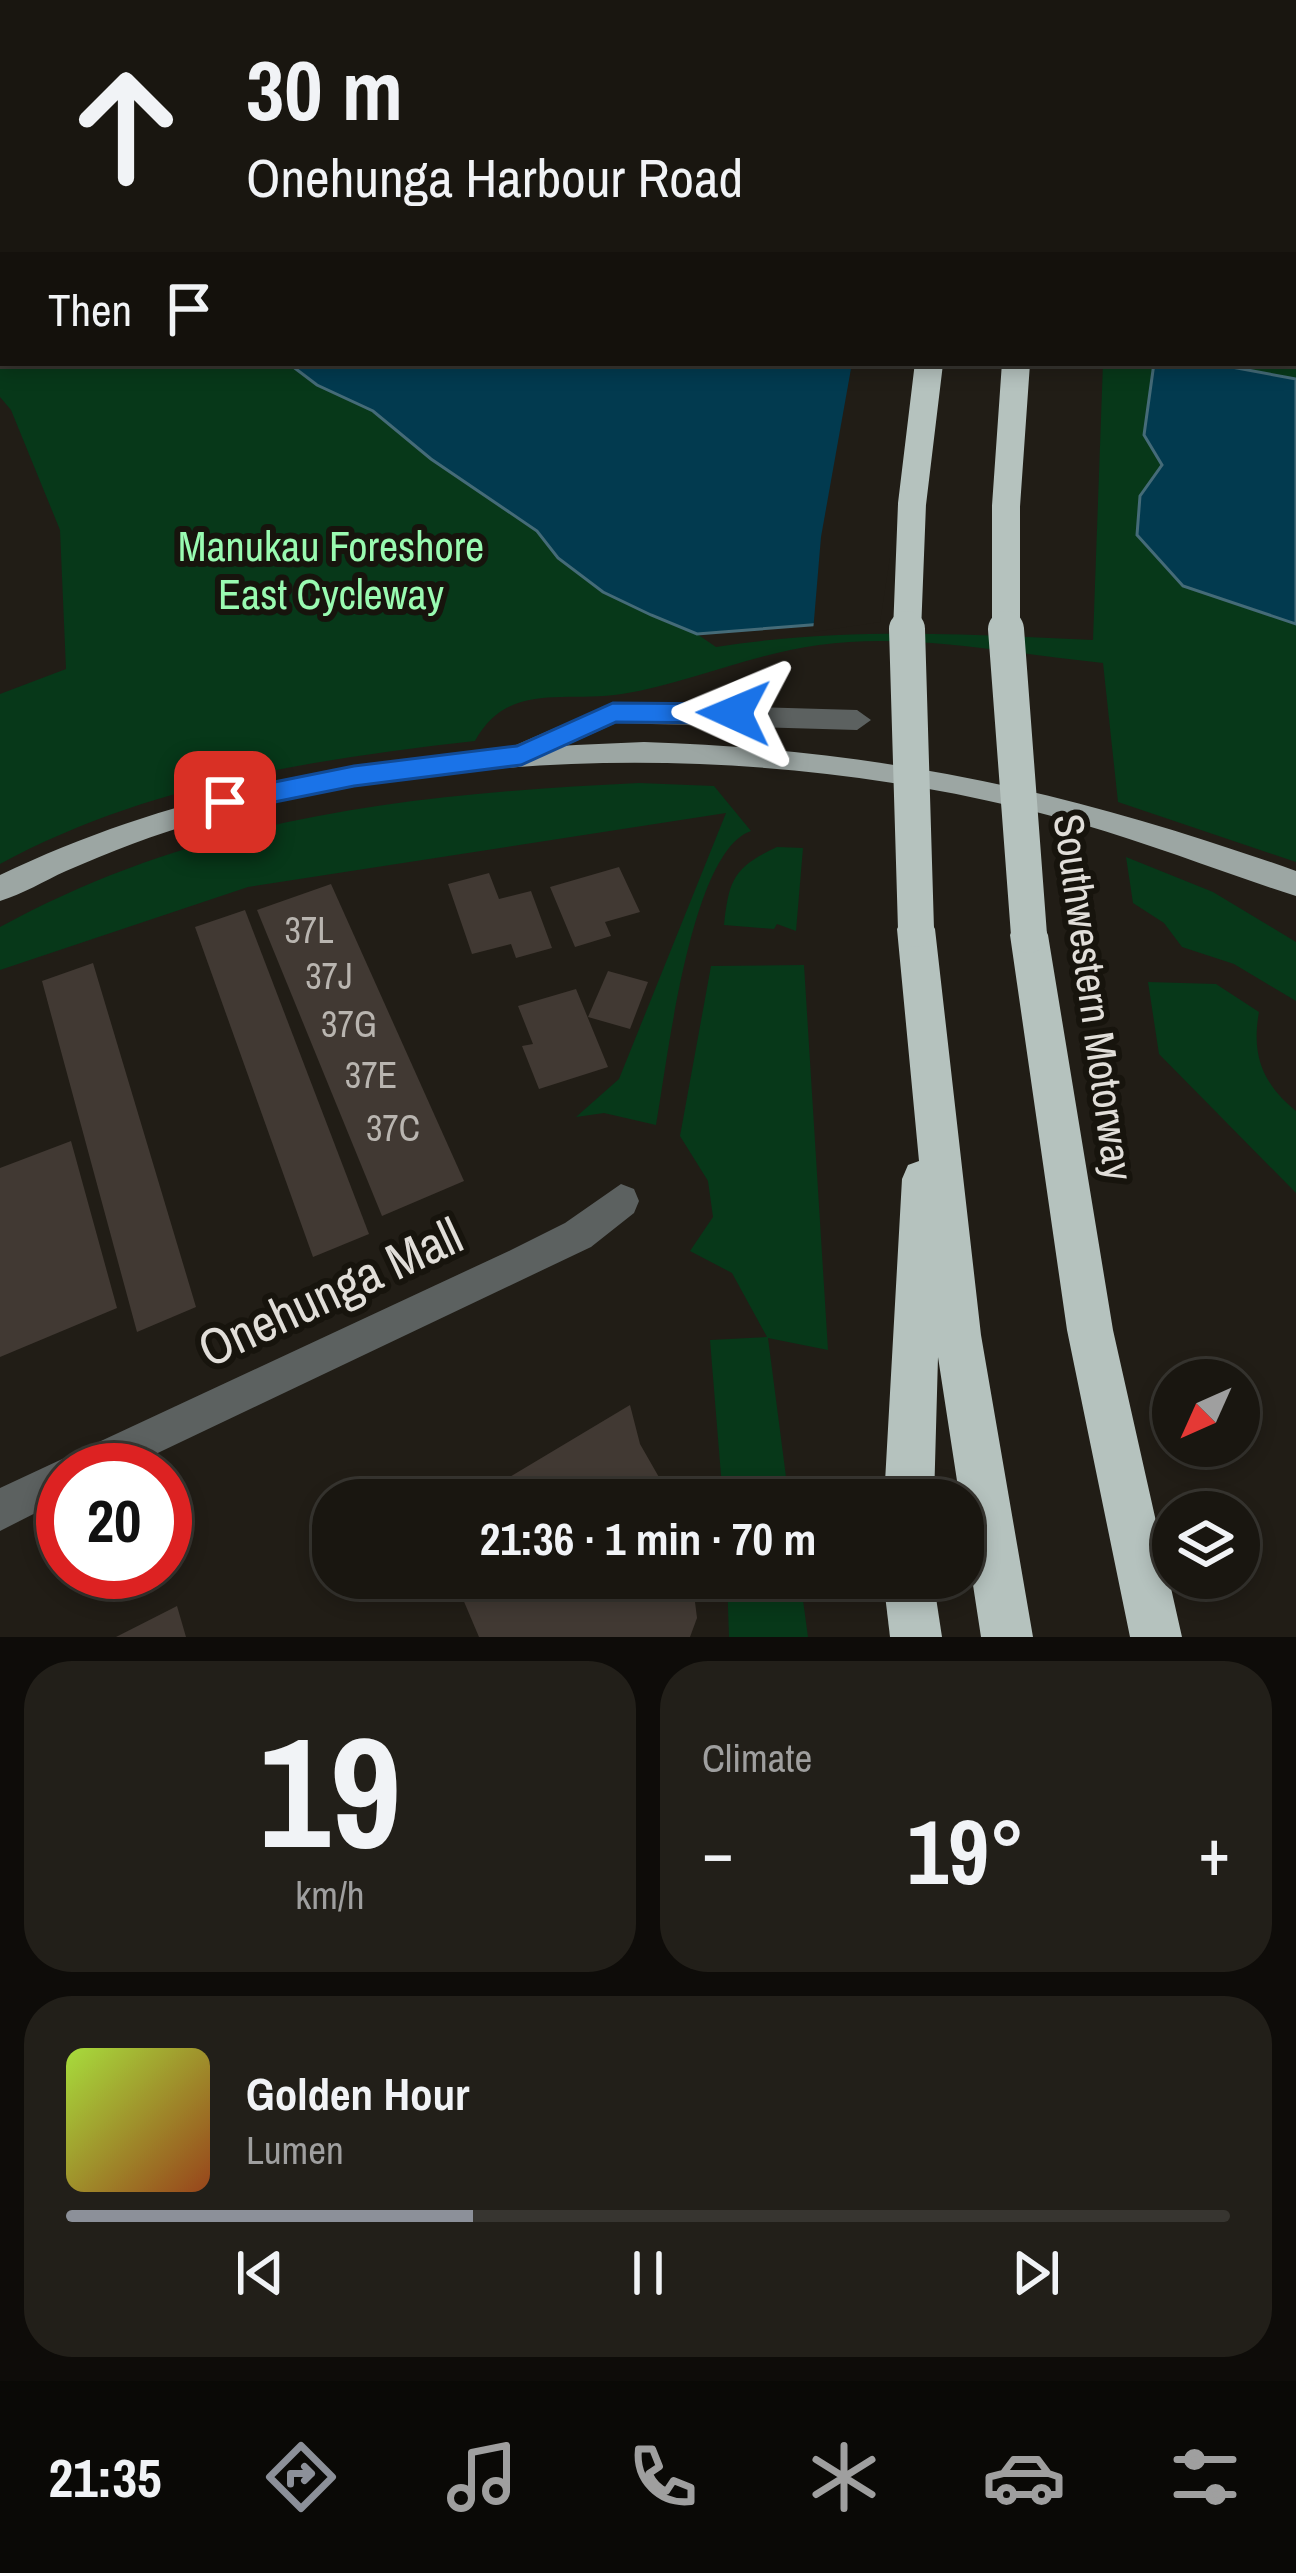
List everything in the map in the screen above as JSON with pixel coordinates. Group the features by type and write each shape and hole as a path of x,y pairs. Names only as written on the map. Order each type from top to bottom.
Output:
{"highway":[{"path":"928,366 908,588 908,760 916,929 958,1335 1007,1637"},
{"name":"Southwestern Motorway","path":"1016,366 1008,441 1005,648 1029,935 1090,1330 1156,1637"},
{"path":"909,1479 928,1062"},
{"path":"911,1599 916,1637"}],"main road":[{"path":"0,889 82,849 225,802 354,776 521,755 710,752 884,771 1056,805 1296,884"}],"street":[{"path":"521,755 613,713 857,719"},
{"name":"Onehunga Mall","path":"135,1443 524,1262 578,1235 621,1201"},
{"path":"0,1510 36,1491"}],"green space":[{"name":"Manukau Foreshore East Cycleway","path":"0,366 683,366 697,634 716,647 858,634 1093,640 1103,366 1296,366 1296,862 1118,802 1103,663 889,641 794,649 622,694 521,702 488,722 475,741 292,767 171,795 56,837 0,864 0,694 66,669 60,530 11,410 0,397"},
{"path":"639,783 714,786 751,831 730,847 697,917 656,1125 604,1113 576,1117 619,1079 726,813 248,887 0,970 0,927 76,889 232,836 391,804"},
{"path":"777,847 803,848 796,931 777,924 774,929 724,925 736,876"},
{"path":"1126,857 1213,892 1296,942 1296,1001 1234,964 1182,947 1164,923 1133,903"},
{"path":"804,965 828,1350 768,1338 786,1479 721,1479 710,1340 767,1337 732,1273 690,1251 713,1217 708,1181 680,1136 711,966"},
{"path":"1148,982 1216,984 1259,1012 1257,1042 1262,1068 1296,1111 1296,1193 1159,1054"},
{"path":"728,1599 803,1599 808,1637 729,1637"}],"water":[{"path":"292,366 914,366 874,620 697,634 651,615 603,592 558,558 537,531 431,459 373,411 317,385"},
{"path":"1154,366 1226,366 1296,379 1296,624 1183,586 1137,535 1140,496 1162,465 1144,435"}],"pier":[{"path":"851,366 920,366 880,622 813,632 821,537"}],"building":[{"path":"619,867 640,912 605,922 611,936 575,947 550,887"},
{"path":"489,873 499,899 531,891 552,948 516,958 511,944 472,954 448,884"},
{"path":"331,884 464,1181 382,1216 257,910"},
{"path":"245,910 369,1234 313,1257 195,927"},
{"path":"93,963 196,1307 137,1332 42,981"},
{"path":"608,971 648,982 630,1029 588,1017"},
{"path":"576,989 608,1067 539,1089 522,1046 533,1044 518,1006"},
{"path":"71,1141 117,1308 0,1357 0,1168"},
{"path":"630,1405 640,1444 660,1479 506,1479"},
{"path":"463,1599 695,1599 697,1618 690,1637 479,1637"},
{"path":"177,1606 186,1637 116,1637"}],"route":[{"path":"225,802 354,776 521,755 613,713 734,713"}]}
